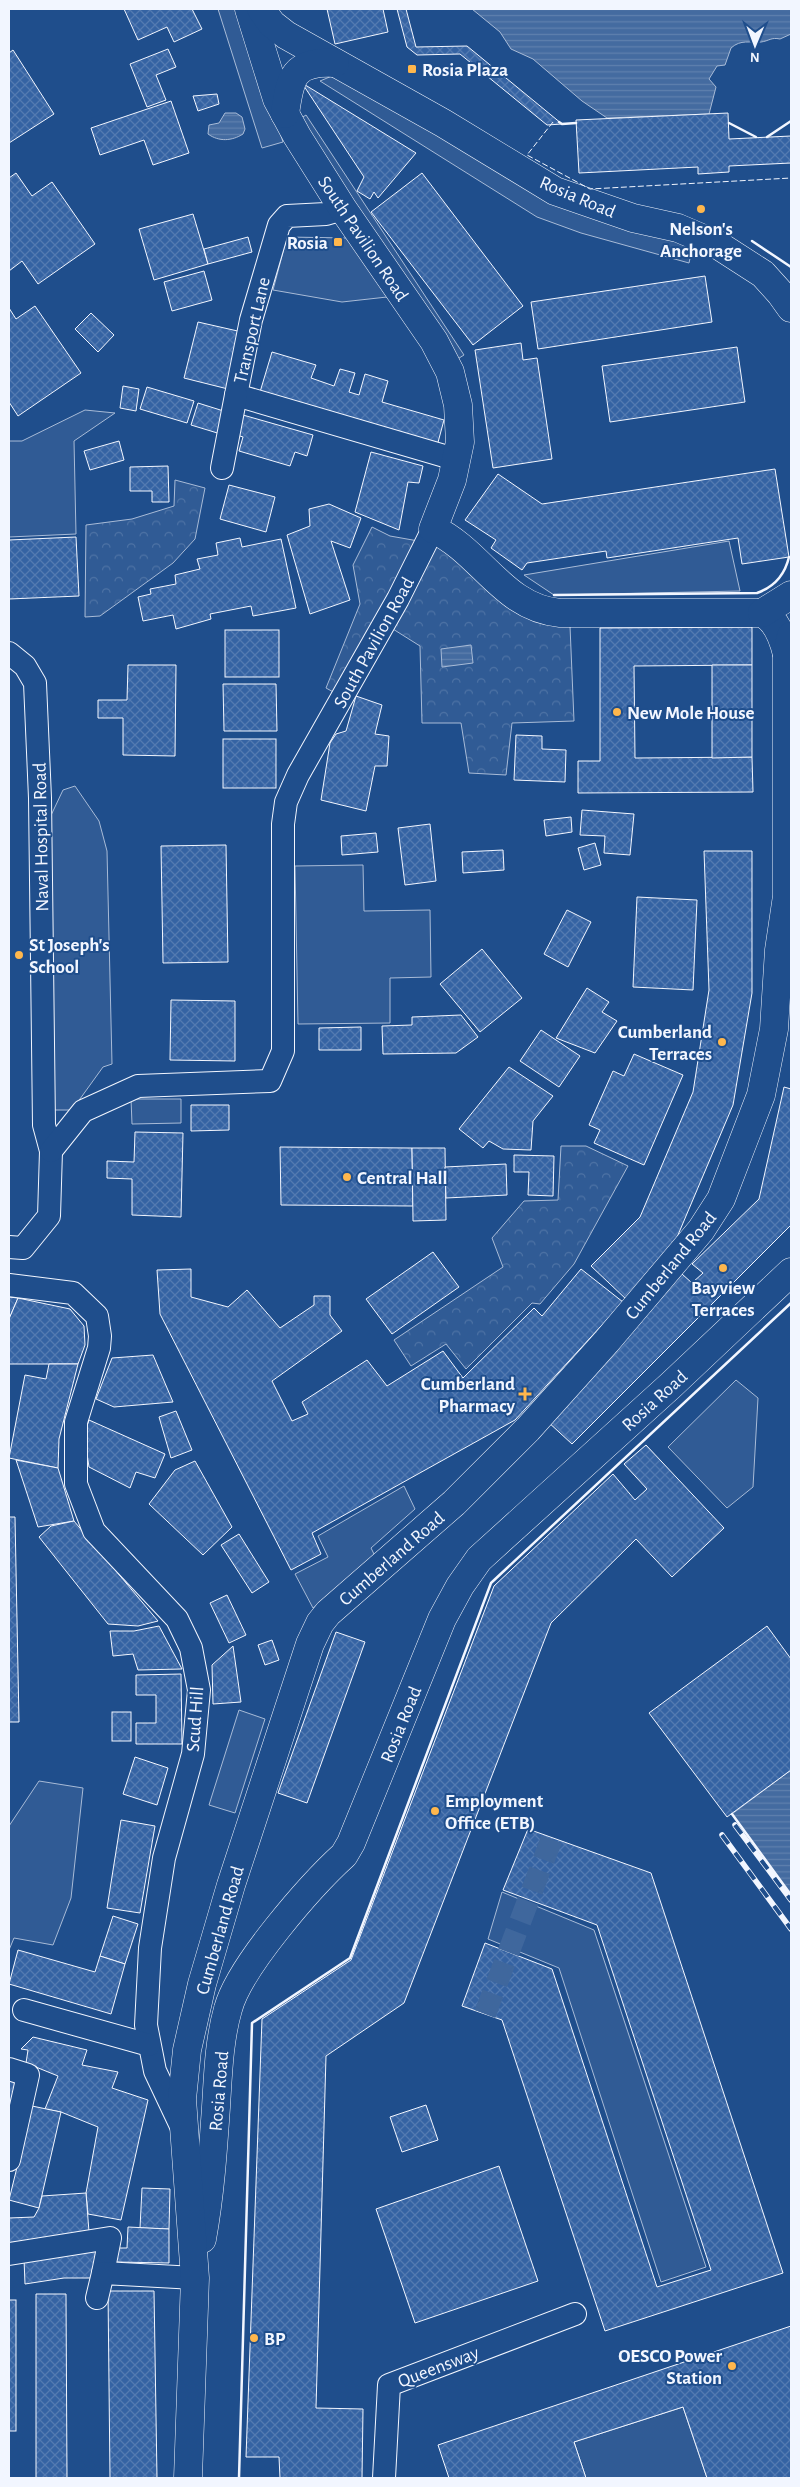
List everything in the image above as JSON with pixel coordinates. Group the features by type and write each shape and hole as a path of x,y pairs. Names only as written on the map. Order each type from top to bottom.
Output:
{"main road":[{"name":"South Pavilion Road","path":"249,9 271,81 285,114 343,209 444,358 450,372 458,405 460,425 458,460 433,529"},
{"name":"Rosia Road","path":"261,9 272,24 286,35 443,123 555,190 633,218 678,228 718,245 763,274 782,294 791,308"},
{"path":"285,114 290,82 295,73 310,63 335,62"},
{"path":"433,529 458,543 512,594 539,610 560,613 762,613 791,595"},
{"path":"762,613 775,624 789,645 789,908 779,950 774,1029 779,1069"},
{"name":"Cumberland Road","path":"184,2131 182,2099 184,2074 192,2022 202,1984 231,1885 310,1644 320,1623 328,1613 489,1470 607,1342 701,1230 721,1199 753,1121 779,1069"},
{"name":"Rosia Road","path":"195,2278 209,2199 224,2024 230,2002 252,1962 276,1931 344,1855 351,1843 442,1619 460,1586 479,1559 670,1386 791,1272"},
{"name":"Rosia Road","path":"184,2131 195,2278 188,2478"}],"street":[{"name":"Transport Lane","path":"343,209 326,214 287,216 279,225 251,320 236,395 458,460"},
{"path":"222,468 236,395"},
{"name":"South Pavilion Road","path":"51,1151 83,1111 138,1086 270,1081 283,1051 283,824 286,802 298,775 398,599 433,529"},
{"name":"Naval Hospital Road","path":"9,1247 23,1248 49,1216 51,1151 44,1125 40,798 35,683 17,659"},
{"name":"Scud Hill","path":"9,1285 73,1293 97,1316 100,1336 99,1348 76,1422 76,1484 94,1531 177,1619 192,1648 199,1690 193,1754 164,1858 150,1948 146,2025 148,2045 155,2071 184,2131"},
{"path":"24,2010 148,2045"},
{"path":"9,2070 28,2075 9,2160"},
{"path":"9,2254 110,2238 96,2298"},
{"path":"103,2273 195,2278"},
{"name":"Queensway","path":"384,2478 389,2385 575,2314"}],"green space":[{"path":"175,480 205,488 195,539 173,563 100,616 85,617 86,525 132,519 174,506"},
{"path":"372,527 390,536 441,545 504,605 530,619 570,626 574,721 512,723 506,775 469,773 461,723 422,723 420,646 377,619 337,694 326,688 360,604 353,565"},
{"path":"561,1146 586,1146 628,1166 574,1264 540,1304 532,1303 466,1369 446,1344 411,1366 394,1340 503,1267 492,1238 524,1201 558,1200"}],"shaded area":[{"path":"218,9 241,9 283,142 262,148"},
{"path":"472,9 791,9 791,34 780,39 742,42 731,48 725,65 717,66 709,79 716,87 709,114 607,118 582,101 533,59 511,49 500,32"},
{"path":"339,73 693,245 689,263 581,233 537,217 320,81"},
{"path":"225,113 236,113 242,117 245,129 243,134 225,140 208,134 209,125 219,123"},
{"path":"306,115 464,355 456,360 298,120"},
{"path":"287,237 347,238 387,297 342,302 273,290"},
{"path":"85,410 115,413 74,441 76,534 9,537 9,441 22,441"},
{"path":"729,541 740,591 554,595 524,575"},
{"path":"471,645 473,663 442,667 441,649"},
{"path":"75,786 99,821 107,851 112,1064 103,1067 72,1110 49,1110 45,828 63,790"},
{"path":"363,865 364,911 430,910 431,977 390,978 390,1023 298,1024 295,866"},
{"path":"131,1099 181,1099 181,1123 132,1124"},
{"path":"736,1380 758,1398 753,1487 727,1508 668,1447"},
{"path":"404,1486 415,1509 371,1548 377,1560 313,1608 295,1574 328,1557 318,1536"},
{"path":"239,1710 265,1719 235,1813 209,1805"},
{"path":"791,1770 791,1895 732,1814"},
{"path":"39,1781 83,1788 71,1898 53,1945 14,1938 9,1950 9,1826"},
{"path":"502,1892 594,1930 706,2267 661,2282 559,1968 488,1939"},
{"path":"683,2407 707,2478 586,2478 574,2442"}],"building":[{"path":"124,9 192,9 202,29 174,42 167,27 138,40"},
{"path":"327,9 383,9 388,32 335,44"},
{"path":"397,9 406,9 416,47 467,46 562,124 547,125 460,54 417,55 407,47"},
{"path":"168,49 176,67 156,75 166,100 147,107 130,64"},
{"path":"13,50 54,114 9,143 9,53"},
{"path":"302,83 416,153 378,198 374,192 370,199 357,191 364,177"},
{"path":"217,94 219,104 198,111 193,96"},
{"path":"171,101 189,153 153,165 144,140 100,155 91,128"},
{"path":"728,113 729,139 791,136 791,163 729,166 729,172 698,174 698,167 579,173 576,120"},
{"path":"16,173 32,196 52,182 95,244 38,284 22,261 9,271 9,178"},
{"path":"422,173 523,306 473,345 371,212"},
{"path":"193,214 208,264 154,280 139,229"},
{"path":"248,237 252,252 208,264 204,249"},
{"path":"204,271 212,300 172,311 164,282"},
{"path":"705,276 712,322 538,349 531,302"},
{"path":"35,306 81,373 18,416 9,402 9,308 16,319"},
{"path":"91,313 114,335 98,352 75,329"},
{"path":"198,322 242,332 228,389 184,378"},
{"path":"521,343 523,360 537,358 552,459 493,468 475,350"},
{"path":"737,347 745,402 610,422 602,366"},
{"path":"272,352 316,365 311,378 334,386 340,369 355,373 349,392 359,395 365,374 388,381 382,402 444,420 437,446 260,392"},
{"path":"123,386 139,389 136,411 120,408"},
{"path":"147,387 194,401 187,423 140,409"},
{"path":"198,403 230,413 224,435 191,425"},
{"path":"243,415 313,435 307,456 295,452 290,466 239,451 243,437 237,435"},
{"path":"119,441 124,460 90,470 84,451"},
{"path":"371,452 423,466 419,483 408,482 399,530 355,512"},
{"path":"168,466 169,502 152,502 152,491 130,491 130,467"},
{"path":"775,469 789,557 742,564 738,538 607,558 606,551 527,563 522,570 491,548 496,540 465,520 498,474 542,504"},
{"path":"229,485 275,497 266,532 220,519"},
{"path":"329,504 361,518 350,548 331,541 350,600 310,614 287,535 310,526 309,509"},
{"path":"76,537 79,596 9,599 9,540"},
{"path":"240,538 242,547 281,539 296,608 253,616 251,606 210,614 211,619 176,629 173,615 143,621 138,597 151,594 150,589 176,584 175,575 200,569 197,559 218,555 216,543"},
{"name":"New Mole House","path":"752,627 752,665 634,666 635,758 752,757 753,792 578,793 578,761 600,761 600,628"},
{"path":"225,630 279,630 279,677 225,677"},
{"path":"128,665 176,665 175,756 123,755 123,718 98,718 98,700 127,700"},
{"path":"712,665 752,665 752,757 712,758"},
{"path":"223,684 276,684 277,731 224,731"},
{"path":"356,696 382,705 375,734 389,736 387,766 375,766 366,811 321,800 330,743 336,734 346,731"},
{"path":"516,735 542,736 542,749 566,750 565,782 514,780"},
{"path":"223,739 276,739 276,788 223,788"},
{"path":"582,810 634,814 630,855 604,853 605,836 580,835"},
{"path":"571,817 572,832 546,836 544,820"},
{"path":"430,824 436,881 405,885 398,828"},
{"path":"376,833 378,852 342,855 341,836"},
{"path":"595,843 601,865 584,870 578,848"},
{"path":"226,845 228,962 163,963 161,846"},
{"path":"503,850 504,870 463,873 462,852"},
{"name":"Cumberland Terraces","path":"704,851 752,851 752,993 733,1105 675,1242 627,1300 591,1266 640,1217 693,1092 709,990"},
{"path":"637,897 697,900 693,990 633,987"},
{"path":"567,910 591,922 568,967 544,954"},
{"path":"482,949 522,998 480,1032 440,984"},
{"path":"587,988 609,1002 602,1012 617,1021 595,1053 556,1038"},
{"path":"171,1000 235,1001 235,1061 170,1060"},
{"path":"461,1015 478,1037 456,1053 383,1054 382,1026 412,1025 412,1017"},
{"path":"361,1027 361,1050 319,1050 319,1028"},
{"path":"541,1030 580,1056 559,1087 520,1061"},
{"path":"634,1054 683,1075 644,1165 594,1143 600,1130 589,1125 613,1071 624,1076"},
{"path":"509,1067 553,1096 533,1121 531,1150 503,1149 489,1141 483,1148 459,1129"},
{"name":"Bayview Terraces","path":"784,1087 791,1089 791,1225 572,1444 547,1421 682,1274 692,1283 703,1273 692,1264 759,1199"},
{"path":"191,1105 229,1105 229,1130 191,1131"},
{"path":"135,1132 183,1133 181,1217 132,1215 132,1179 107,1178 107,1161 134,1162"},
{"name":"Central Hall","path":"280,1147 412,1148 413,1206 281,1205"},
{"path":"412,1148 445,1148 446,1220 413,1221"},
{"path":"514,1155 554,1156 553,1196 528,1195 529,1172 514,1172"},
{"path":"506,1164 507,1195 446,1198 445,1167"},
{"path":"433,1252 459,1287 392,1334 366,1299"},
{"path":"191,1269 191,1297 228,1307 247,1290 280,1328 314,1305 314,1296 330,1296 330,1315 342,1331 272,1381 292,1421 308,1414 302,1402 367,1360 387,1386 443,1351 463,1378 534,1308 542,1316 581,1269 623,1302 515,1420 312,1533 321,1554 291,1570 160,1314 157,1270"},
{"path":"9,1297 18,1298 9,1319"},
{"path":"18,1298 70,1309 84,1326 85,1345 78,1364 9,1364 9,1319"},
{"path":"153,1355 173,1402 114,1407 96,1399 112,1358"},
{"path":"49,1364 78,1364 59,1439 58,1468 9,1458 25,1375 46,1379"},
{"path":"176,1411 192,1450 171,1458 159,1417"},
{"path":"89,1420 165,1454 155,1478 136,1472 130,1488 89,1467 84,1435"},
{"path":"646,1445 724,1528 672,1577 636,1539 551,1623 404,2003 326,2056 316,2408 363,2409 362,2478 280,2478 279,2457 246,2457 262,2019 351,1960 494,1586 613,1474 635,1500 647,1489 624,1464"},
{"path":"16,1460 58,1468 74,1521 38,1527"},
{"path":"195,1461 232,1527 203,1555 149,1504 175,1470"},
{"path":"9,1517 15,1517 19,1722 9,1722"},
{"path":"74,1521 158,1621 138,1626 108,1624 39,1537 51,1526"},
{"path":"239,1534 269,1582 252,1593 221,1545"},
{"path":"227,1595 246,1635 229,1643 210,1603"},
{"path":"159,1626 182,1669 138,1670 133,1654 113,1656 110,1631 134,1631"},
{"path":"767,1626 791,1659 791,1770 727,1817 649,1713"},
{"path":"336,1632 365,1642 307,1803 278,1793"},
{"path":"272,1640 279,1660 265,1665 258,1645"},
{"path":"233,1646 241,1702 213,1704 212,1665"},
{"path":"181,1674 182,1744 136,1744 136,1723 156,1723 156,1695 136,1695 136,1675"},
{"path":"112,1712 131,1712 131,1741 112,1741"},
{"path":"135,1757 168,1768 157,1805 123,1794"},
{"path":"121,1820 155,1826 140,1913 107,1908"},
{"path":"528,1829 651,1873 783,2273 605,2331 502,2020 462,2006 485,1943 552,1969 657,2287 711,2270 597,1925 503,1890"},
{"path":"113,1916 138,1924 125,1964 100,1956"},
{"path":"18,1950 95,1972 100,1956 125,1964 111,2014 9,1984"},
{"path":"33,2037 87,2050 82,2065 118,2072 112,2088 148,2100 121,2220 88,2214 86,2193 98,2127 61,2112 45,2109 58,2076 26,2063 28,2050 21,2049"},
{"path":"9,2076 20,2078 9,2125"},
{"path":"426,2105 438,2140 402,2152 390,2117"},
{"path":"32,2106 61,2112 39,2208 9,2200"},
{"path":"499,2166 538,2281 415,2323 376,2209"},
{"path":"142,2188 170,2189 169,2229 140,2228"},
{"path":"86,2193 89,2232 9,2243 9,2218 34,2217 42,2196"},
{"path":"128,2227 169,2229 169,2263 116,2262 117,2248 127,2248"},
{"path":"99,2251 95,2278 64,2278 25,2284 24,2259"},
{"path":"108,2291 154,2291 157,2478 110,2478"},
{"path":"36,2294 66,2294 67,2478 36,2478"},
{"path":"9,2300 16,2300 16,2431 9,2431"},
{"name":"OESCO Power Station","path":"791,2326 791,2478 707,2478 683,2407 574,2442 586,2478 449,2478 438,2445"}],"tunnel":[{"path":"485,2014 552,1838"}],"railway":[{"path":"735,1825 791,1900"},
{"path":"722,1835 791,1929"}],"fence":[{"path":"553,122 527,155 590,189 791,178"}],"wall":[{"path":"767,137 791,121"},
{"path":"559,122 562,124 576,123"},
{"path":"729,123 756,137"},
{"path":"752,241 791,267"},
{"path":"554,595 757,593 769,587 778,579 785,569 789,557"},
{"path":"239,2478 252,2023 350,1958 491,1583 791,1303"},
{"path":"732,1814 791,1895"}],"place":[{"name":"Rosia Plaza","path":"412,69"},
{"name":"Nelson's Anchorage","path":"701,209"},
{"name":"Rosia","path":"338,242"},
{"name":"New Mole House","path":"617,712"},
{"name":"St Joseph's School","path":"19,955"},
{"name":"Cumberland Terraces","path":"722,1042"},
{"name":"Central Hall","path":"347,1177"},
{"name":"Bayview Terraces","path":"723,1268"},
{"name":"Cumberland Pharmacy","path":"525,1394"},
{"name":"Employment Office (ETB)","path":"435,1811"},
{"name":"BP","path":"254,2338"},
{"name":"OESCO Power Station","path":"732,2366"}]}
